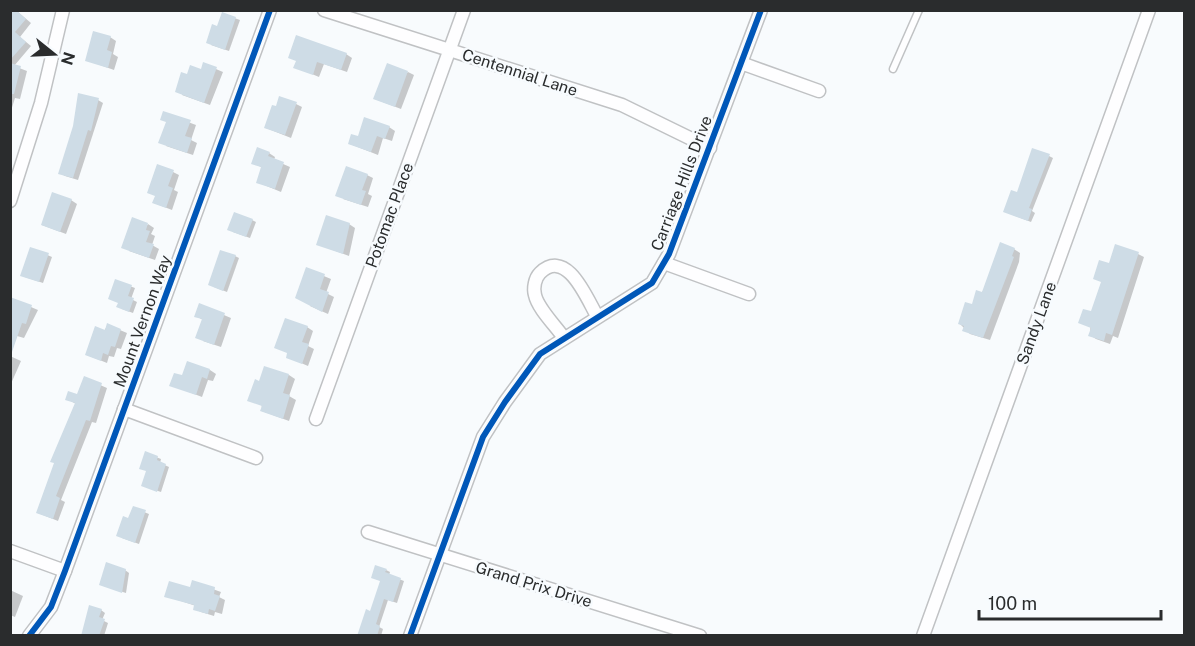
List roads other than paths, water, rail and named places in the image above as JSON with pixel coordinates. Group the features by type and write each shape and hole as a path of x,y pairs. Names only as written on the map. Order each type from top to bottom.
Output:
{"street":[{"path":"10,201 41,103 63,10"},
{"name":"Mount Vernon Way","path":"28,636 51,607 65,571 270,10"},
{"name":"Centennial Lane","path":"324,10 622,105 710,148"},
{"name":"Potomac Place","path":"316,419 464,10"},
{"name":"Carriage Hills Drive","path":"410,636 483,437 540,354 651,283 664,263 710,148 760,10"},
{"name":"Sandy Lane","path":"923,636 1149,10"},
{"path":"741,63 819,91"},
{"path":"664,263 748,294"},
{"path":"564,338 535,297 534,286 538,274 557,266 566,269 576,279 597,316"},
{"path":"124,409 256,458"},
{"name":"Grand Prix Drive","path":"368,532 700,636"},
{"path":"10,551 65,571"}],"lane":[{"path":"893,69 919,10"}]}
